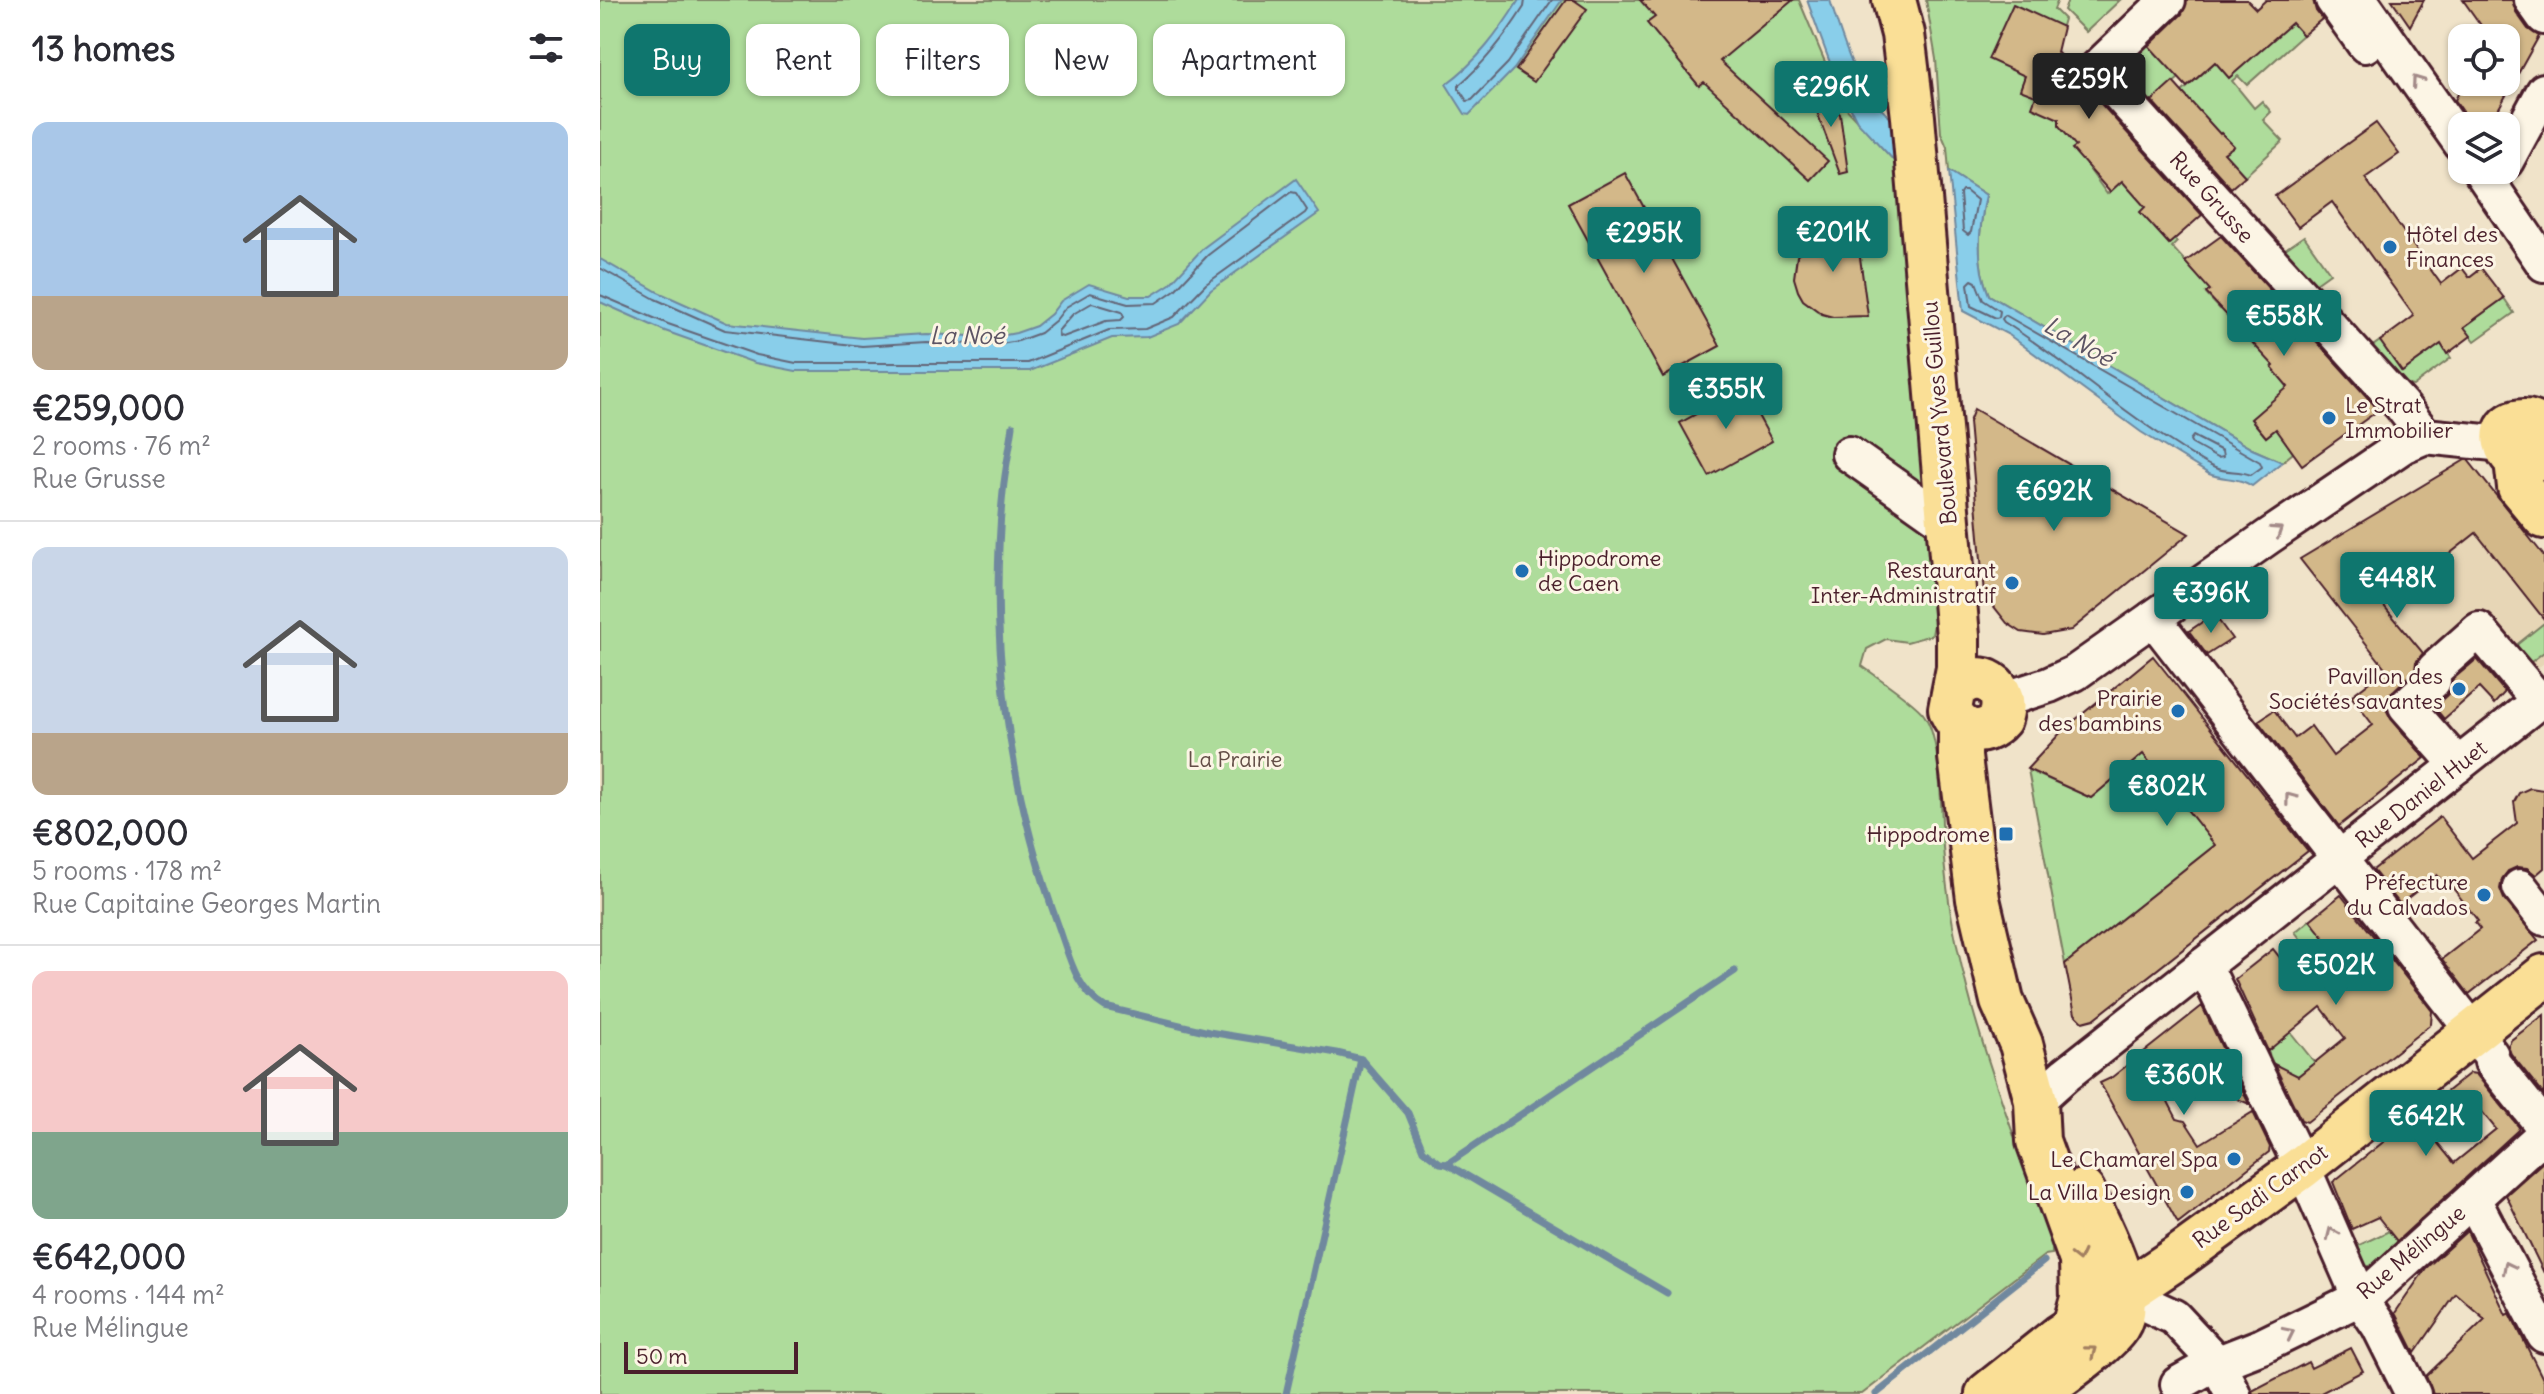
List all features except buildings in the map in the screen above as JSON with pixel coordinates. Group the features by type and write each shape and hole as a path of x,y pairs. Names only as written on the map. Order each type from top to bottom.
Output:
{"main road":[{"name":"Boulevard Yves Guillou","path":"1894,0 1909,76 1942,364 1956,548 1958,636 1979,705"},
{"path":"2533,444 2519,487 2544,517"},
{"path":"1979,705 1960,757 1978,899 2002,1001 2021,1044 2036,1101 2038,1141 2081,1260 2082,1298 2074,1327"},
{"name":"Rue Sadi Carnot","path":"1987,1394 2074,1327 2301,1168 2544,976"},
{"path":"2036,1101 2052,1123 2109,1249 2124,1294 2125,1307 2120,1323 2107,1339 2037,1394"}],"street":[{"name":"Rue Grusse","path":"2168,0 2096,69 2401,405 2425,436"},
{"path":"2333,0 2371,53"},
{"path":"2360,0 2448,125"},
{"path":"2532,0 2544,17"},
{"path":"2520,130 2544,91"},
{"path":"2501,184 2544,264"},
{"path":"1979,705 2049,685 2075,673 2392,454 2425,436 2533,444"},
{"path":"1849,454 1956,548"},
{"path":"2153,618 2544,1127"},
{"path":"2458,765 2406,706 2479,630 2542,699"},
{"name":"Rue Daniel Huet","path":"2036,1101 2066,1074 2542,699"},
{"path":"2520,887 2544,918"},
{"path":"2204,965 2218,988 2360,1298 2379,1326 2413,1394"},
{"name":"Rue Mélingue","path":"2178,1384 2368,1294 2544,1134"},
{"path":"2473,1199 2544,1335"},
{"path":"2124,1294 2174,1317 2217,1363 2233,1394"}],"shaded area":[{"path":"2467,459 2544,558 2544,663 2515,686 2482,651 2420,708 2403,713 2385,728 2351,696 2376,677 2379,680 2388,673 2300,559"}],"green space":[{"name":"La Prairie","path":"600,0 1799,0 1843,105 1899,166 1937,609 1932,635 1907,642 1886,639 1867,649 1862,666 1913,704 1930,726 1941,797 1948,898 1958,949 1984,1048 2052,1244 2052,1254 2045,1255 1862,1394 600,1394"},
{"path":"1926,0 2058,0 2054,9 2064,19 2055,50 2026,73 2020,90 2059,99 2081,78 2092,90 2059,121 2059,126 2099,160 2089,169 2107,194 2150,155 2162,168 2146,183 2163,227 2177,242 2172,247 2194,271 2216,284 2206,294 2220,309 2234,297 2277,363 2272,367 2293,384 2251,419 2266,437 2277,428 2293,453 2282,462 2252,449 1989,295 1982,270 1980,245 1986,195 1949,171 1947,147 1941,133 1936,59"},
{"path":"2068,0 2120,0 2086,32 2064,10"},
{"path":"2292,22 2303,35 2247,85 2238,76 2232,81 2254,108 2262,101 2271,112 2263,120 2283,141 2245,176 2224,153 2233,145 2221,133 2213,140 2182,92 2221,57"},
{"path":"2144,39 2179,78 2148,105 2118,72 2118,62"},
{"path":"2304,236 2330,273 2312,286 2281,252"},
{"path":"2504,298 2514,313 2475,341 2464,327"},
{"path":"2380,341 2402,372 2441,344 2451,358 2413,386 2403,384 2370,348"},
{"path":"2544,623 2544,652 2527,665 2514,647"},
{"path":"2143,754 2215,845 2065,964 2028,770 2091,798"},
{"path":"2310,920 2323,936 2328,933 2348,960 2329,975 2295,932"},
{"path":"2288,1029 2315,1063 2294,1079 2283,1070 2277,1073 2266,1047"},
{"path":"2389,1231 2399,1244 2373,1267 2363,1265 2355,1247"}],"water":[{"path":"1519,0 1562,0 1514,69 1469,115 1465,114 1446,84 1487,46"},
{"path":"1807,0 1830,0 1846,50 1860,80 1893,120 1899,166 1857,121 1836,79"},
{"path":"1949,171 1986,195 1980,245 1982,270 1989,295 2252,449 2282,462 2252,486 2209,474 2141,432 2009,335 1963,311"},
{"path":"1296,179 1319,213 1211,290 1179,324 1147,337 1112,338 1030,371 796,371 755,363 665,331 600,302 600,259 658,292 727,323 862,338 926,334 995,337 1036,326 1061,301 1089,284 1129,296 1151,296 1170,284 1203,248"}],"waterway":[{"path":"1013,426 999,547 998,602 1006,712 1026,820 1041,873 1070,959 1087,991 1105,1007 1209,1032 1361,1059 1408,1113 1423,1150 1440,1163 1447,1164 1667,1293"},
{"path":"1447,1164 1735,971"},
{"path":"1286,1394 1361,1059"},
{"path":"1876,1394 2044,1261"}],"place":[{"name":"Hôtel des Finances","path":"2390,247"},
{"name":"Le Strat Immobilier","path":"2329,418"},
{"name":"Hippodrome de Caen","path":"1522,571"},
{"name":"Restaurant Inter-Administratif","path":"2012,583"},
{"name":"Pavillon des Sociétés savantes","path":"2459,689"},
{"name":"Prairie des bambins","path":"2178,711"},
{"name":"Hippodrome","path":"2006,834"},
{"name":"Préfecture du Calvados","path":"2484,895"},
{"name":"Le Chamarel Spa","path":"2234,1159"},
{"name":"La Villa Design","path":"2187,1192"}],"water label":[{"name":"La Noé","path":"967,335"},
{"name":"La Noé","path":"2079,341"}]}
